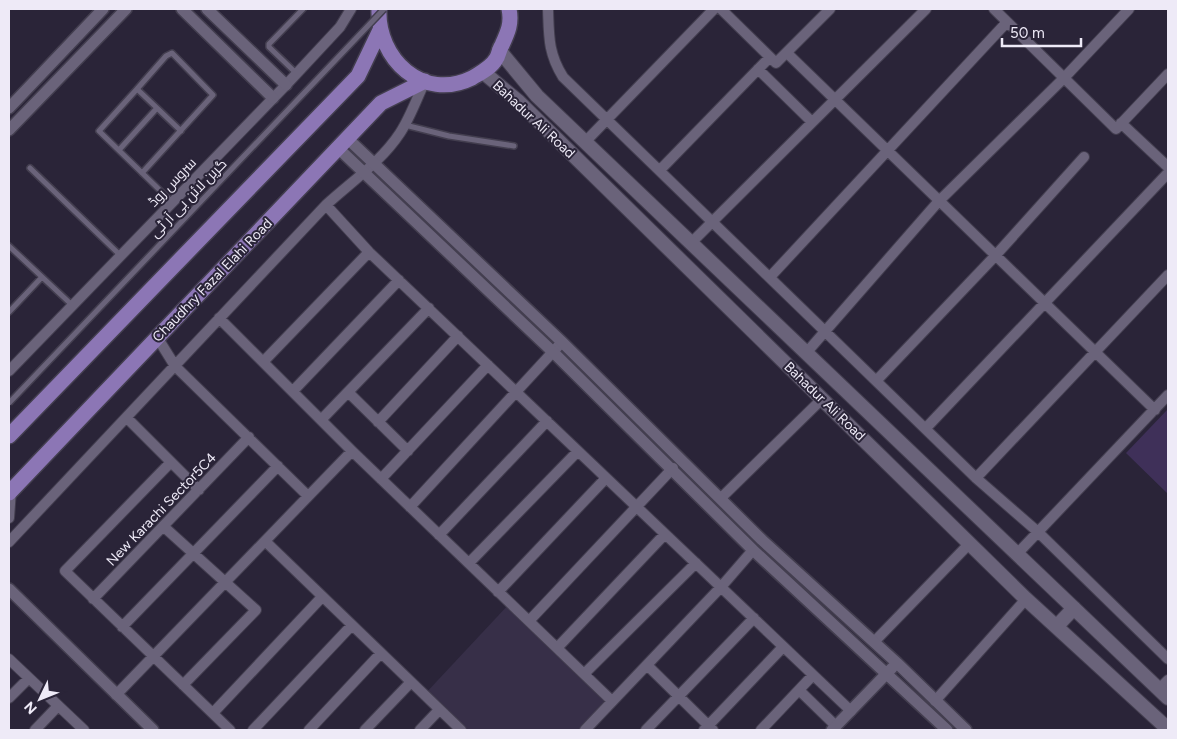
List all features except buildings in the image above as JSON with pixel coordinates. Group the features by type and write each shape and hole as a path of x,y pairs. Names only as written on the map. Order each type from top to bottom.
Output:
{"main road":[{"path":"379,9 380,30 385,47 395,62 409,74 425,81 445,84 465,81 483,72 496,60 510,28 509,9"},
{"path":"9,436 358,76 380,30"},
{"name":"Bahadur Ali Road","path":"499,50 537,96 1074,608 1165,689"},
{"name":"Bahadur Ali Road","path":"483,72 519,102 1026,599 1168,729"},
{"name":"Chaudhry Fazal Elahi Road","path":"10,492 381,103 425,81"},
{"path":"1057,626 1074,608"}],"street":[{"path":"9,108 103,9"},
{"path":"9,130 126,9"},
{"path":"182,9 274,98"},
{"path":"207,9 286,85"},
{"name":"سروس روڈ","path":"9,372 120,255 274,98 340,27 351,9"},
{"path":"548,9 549,44 553,62 563,77 976,478 1038,532 1168,659"},
{"path":"586,141 714,9"},
{"path":"728,11 776,63 830,9"},
{"path":"692,242 714,223 926,9"},
{"path":"994,9 1116,129 1168,74"},
{"path":"807,352 938,202 1064,78 1130,9"},
{"path":"770,277 1007,22"},
{"path":"787,53 938,202 1154,410"},
{"path":"660,170 770,57"},
{"path":"758,69 812,122"},
{"path":"9,542 326,205 362,172 375,164 404,125 425,81"},
{"path":"1121,123 1168,167"},
{"path":"342,143 375,164 562,342 762,540 874,642 966,730"},
{"path":"342,143 362,172 553,352 753,550 887,672 947,730"},
{"path":"877,380 995,256 1084,158"},
{"path":"926,428 1168,173"},
{"path":"326,205 369,252 851,711"},
{"path":"263,362 369,252"},
{"path":"976,478 1168,275"},
{"path":"293,392 399,280"},
{"path":"321,420 429,308"},
{"path":"219,318 352,451 612,701"},
{"path":"378,422 458,336"},
{"path":"157,337 176,366 308,496"},
{"path":"410,507 562,342"},
{"path":"381,479 488,365"},
{"path":"348,392 408,451"},
{"path":"1017,554 1168,395"},
{"path":"721,498 822,399"},
{"path":"126,418 198,490"},
{"path":"439,535 546,421"},
{"name":"New Karachi Sector5C4","path":"93,599 249,437"},
{"path":"116,695 352,451"},
{"path":"469,563 578,451"},
{"path":"170,462 64,571 230,730"},
{"path":"122,627 278,466"},
{"path":"529,621 672,468"},
{"path":"498,592 606,478"},
{"path":"9,518 10,492"},
{"path":"163,526 195,552 256,610 183,685"},
{"path":"558,648 666,534"},
{"path":"264,542 461,730"},
{"path":"874,642 970,543"},
{"path":"585,730 721,587 753,550"},
{"path":"584,674 696,563"},
{"path":"9,589 153,730"},
{"path":"213,713 322,597"},
{"path":"935,701 1026,599"},
{"path":"646,730 754,618"},
{"path":"253,730 352,625"},
{"path":"647,665 709,729 783,647"},
{"path":"308,730 381,653"},
{"path":"9,659 84,730"},
{"path":"799,690 834,728 887,672 897,664"},
{"path":"761,730 813,675"},
{"path":"9,698 28,678"},
{"path":"365,730 411,682"},
{"path":"35,730 58,706"},
{"path":"420,730 440,710"}],"lane":[{"path":"296,74 269,47 269,44 303,9"},
{"name":"گرین لائن بی آر ٹی","path":"9,403 384,9"},
{"path":"142,173 213,95 172,53 166,56 99,130 142,173 172,202"},
{"path":"137,89 181,131"},
{"path":"119,150 157,108"},
{"path":"404,125 449,136 514,146"},
{"path":"30,168 120,255"},
{"path":"9,246 72,305"},
{"path":"9,312 42,277"}],"shaded area":[{"path":"1168,409 1168,494 1126,453"},
{"path":"510,603 612,701 585,730 461,730 424,695"}]}
